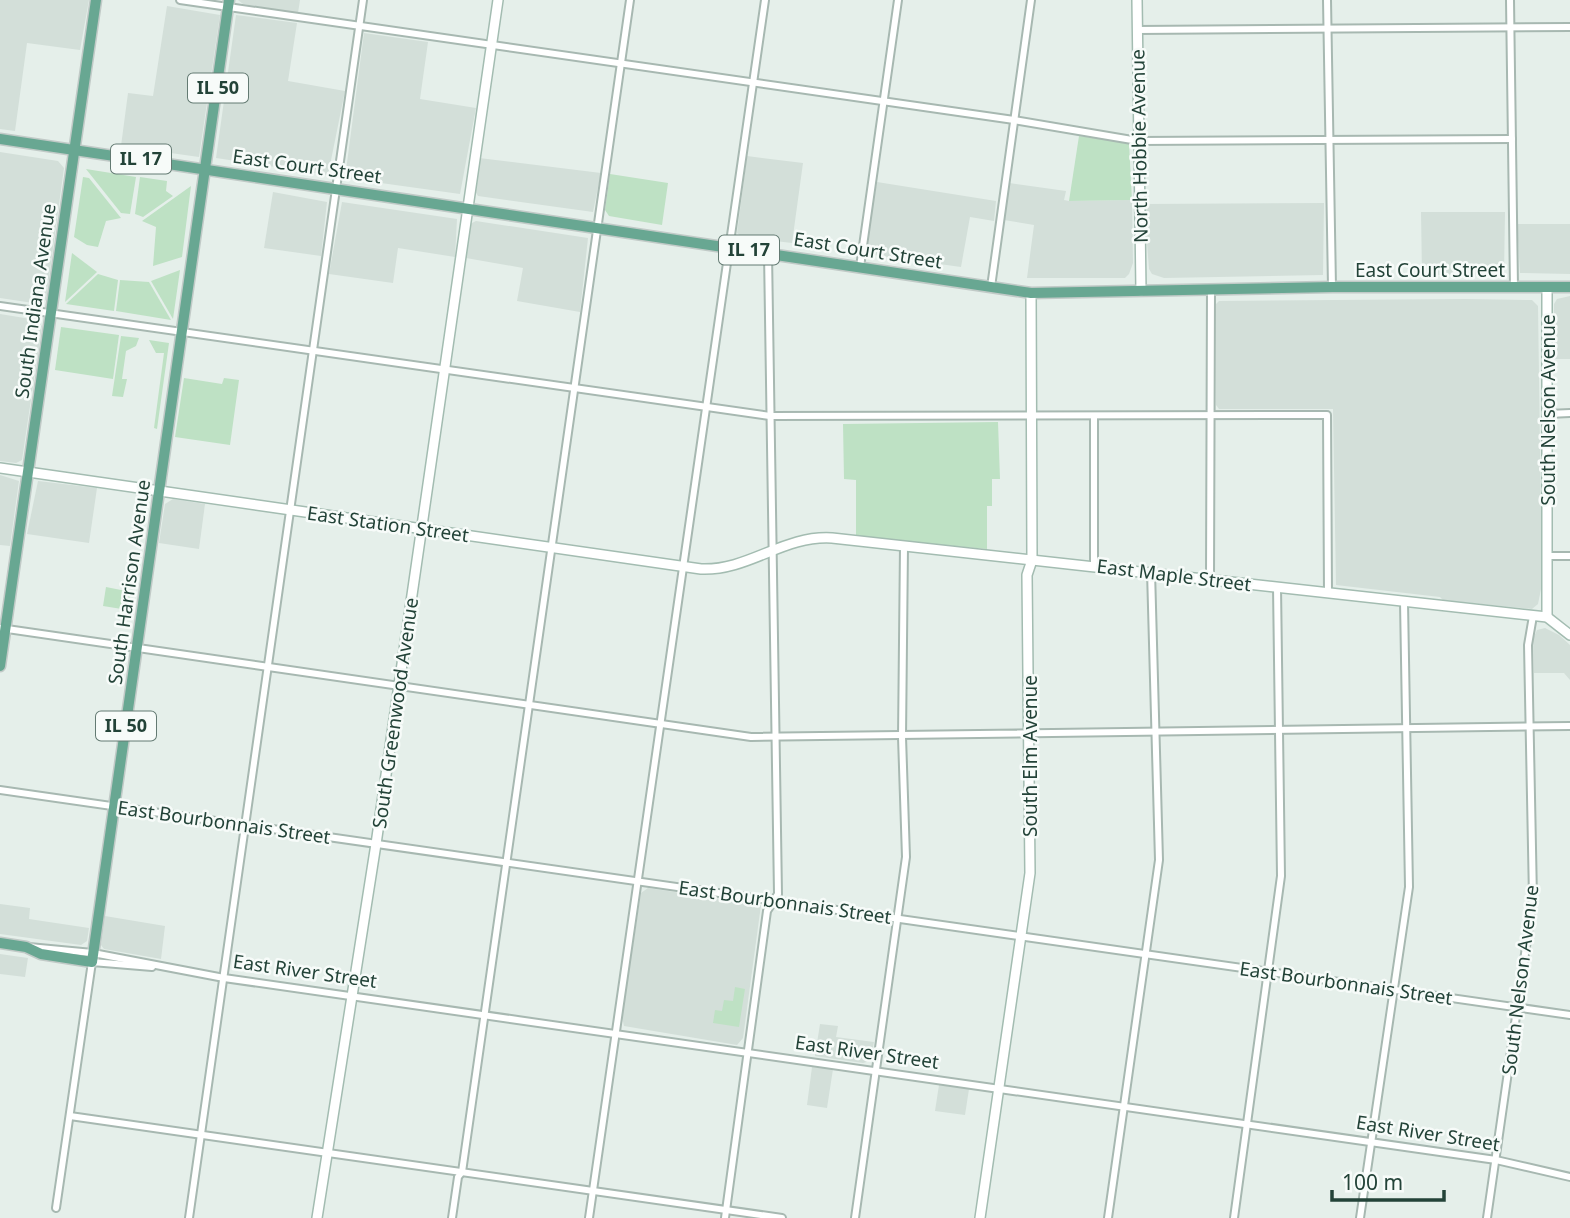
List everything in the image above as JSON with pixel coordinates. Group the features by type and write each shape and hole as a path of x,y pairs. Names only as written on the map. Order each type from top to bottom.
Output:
{"main road":[{"name":"South Indiana Avenue","path":"0,666 3,629 96,0"},
{"name":"South Greenwood Avenue","path":"317,1218 327,1152 331,1146 376,844 498,0"},
{"name":"North Hobbie Avenue","path":"1136,0 1141,291"},
{"name":"IL 50","path":"206,169 229,3"},
{"name":"East Court Street","path":"0,139 1031,293 1211,288 1570,287"},
{"name":"South Harrison Avenue","path":"92,957 206,169"},
{"name":"South Nelson Avenue","path":"1547,287 1547,617"},
{"name":"South Elm Avenue","path":"980,1218 1023,936 1030,873 1031,735 1027,575 1032,560 1031,293"},
{"name":"East Station Street","path":"0,468 683,566 729,567 754,561 772,549"},
{"name":"East Maple Street","path":"772,549 816,537 1150,571 1547,617"},
{"path":"1547,617 1570,635"},
{"name":"East River Street","path":"0,943 26,947 41,954 92,957"}],"street":[{"path":"180,0 229,3 359,26 1014,120 1139,141 1512,139"},
{"path":"189,1218 363,0"},
{"path":"452,1218 458,1177 462,1172 630,0"},
{"path":"589,1218 683,566 703,408 730,247 765,0"},
{"path":"860,267 898,0"},
{"path":"991,286 1031,0"},
{"path":"1327,0 1332,287"},
{"path":"1510,0 1514,288"},
{"path":"1137,30 1570,27"},
{"path":"725,1214 766,911 778,894 768,253"},
{"path":"1210,579 1211,288"},
{"path":"0,306 770,416 1327,415 1328,593"},
{"path":"1548,414 1570,413"},
{"path":"1094,416 1094,565"},
{"path":"855,1218 906,857 902,737 904,546"},
{"path":"1548,556 1570,556"},
{"path":"1108,1218 1159,860 1150,571"},
{"path":"1234,1218 1270,972 1281,876 1277,587"},
{"path":"1360,1218 1396,990 1409,887 1404,602"},
{"name":"South Nelson Avenue","path":"1487,1218 1533,898 1528,646 1533,616"},
{"path":"3,629 659,724 776,738 1570,726"},
{"name":"East Bourbonnais Street","path":"0,790 1570,1015"},
{"name":"East River Street","path":"92,957 1496,1160 1570,1177"},
{"name":"South Harrison Avenue","path":"56,1208 92,957"},
{"path":"70,1116 593,1190 725,1214 782,1218"}],"shaded area":[{"path":"0,0 89,0 80,50 27,43 15,131 0,129"},
{"path":"238,0 300,0 298,13 243,4"},
{"path":"167,6 220,15 199,157 121,146 128,93 153,96"},
{"path":"236,15 297,23 288,81 345,91 328,175 216,158"},
{"path":"364,33 428,42 420,99 476,108 460,194 345,178"},
{"path":"0,152 58,161 64,168 46,300 40,304 0,298"},
{"path":"747,156 803,163 792,243 742,237 737,233"},
{"path":"479,158 601,173 593,212 478,196 475,191"},
{"path":"877,182 996,201 994,221 970,217 961,267 874,255 866,245"},
{"path":"1009,183 1066,191 1064,200 1069,201 1132,200 1133,263 1129,274 1125,278 1027,278 1034,225 1004,220"},
{"path":"273,192 327,202 321,256 264,248"},
{"path":"342,202 457,219 455,257 398,248 393,283 329,274"},
{"path":"1324,203 1323,275 1164,278 1152,274 1149,269 1144,204"},
{"path":"1421,212 1505,212 1504,274 1422,275"},
{"path":"476,221 588,238 580,312 517,301 523,268 466,258 470,224"},
{"path":"1517,224 1570,224 1570,274 1520,273"},
{"path":"1570,296 1570,359 1554,359 1554,304 1557,299"},
{"path":"1532,300 1538,306 1542,584 1538,604 1532,609 1336,585 1333,409 1219,409 1216,405 1215,305 1219,301"},
{"path":"0,314 37,320 42,326 22,460 16,463 0,461"},
{"path":"0,475 19,481 10,546 0,545"},
{"path":"38,481 97,488 89,543 27,534"},
{"path":"173,499 205,504 199,549 159,543 165,504"},
{"path":"1545,628 1570,645 1570,680 1564,673 1534,673 1533,639 1537,630"},
{"path":"648,888 761,905 743,1038 737,1045 624,1026 622,1017 641,893"},
{"path":"0,904 30,908 29,919 89,928 87,941 81,945 0,934"},
{"path":"105,916 165,926 161,959 104,949 101,945"},
{"path":"0,954 28,958 25,977 0,974"},
{"path":"820,1024 838,1026 836,1037 874,1042 870,1061 863,1063 815,1056"},
{"path":"812,1067 833,1069 827,1108 807,1105"},
{"path":"939,1085 969,1089 965,1115 935,1111"}],"green space":[{"path":"1079,136 1129,143 1132,200 1069,201"},
{"path":"86,169 136,177 130,214 121,213"},
{"path":"610,174 668,183 662,225 609,216 605,210"},
{"path":"83,177 89,178 121,218 106,221 98,247 87,245 74,237"},
{"path":"140,177 167,181 166,191 173,196 143,217 135,214"},
{"path":"191,186 182,257 153,266 156,227 142,221"},
{"path":"72,253 97,272 65,302"},
{"path":"180,270 173,319 151,281"},
{"path":"98,274 118,280 114,311 66,304"},
{"path":"120,280 149,282 171,320 116,311"},
{"path":"61,327 119,335 113,379 55,370"},
{"path":"121,336 139,338 136,346 126,351 122,379 127,379 123,397 112,396"},
{"path":"149,340 169,343 157,429 154,428 164,353 156,353"},
{"path":"184,378 222,384 224,378 239,380 230,445 175,437"},
{"path":"998,422 1000,479 992,479 992,506 987,506 987,549 856,537 856,480 844,479 843,424"},
{"path":"106,587 131,592 128,610 103,606"},
{"path":"735,987 745,989 739,1027 713,1023 715,1010 722,1011 724,1000 733,1001"}]}
